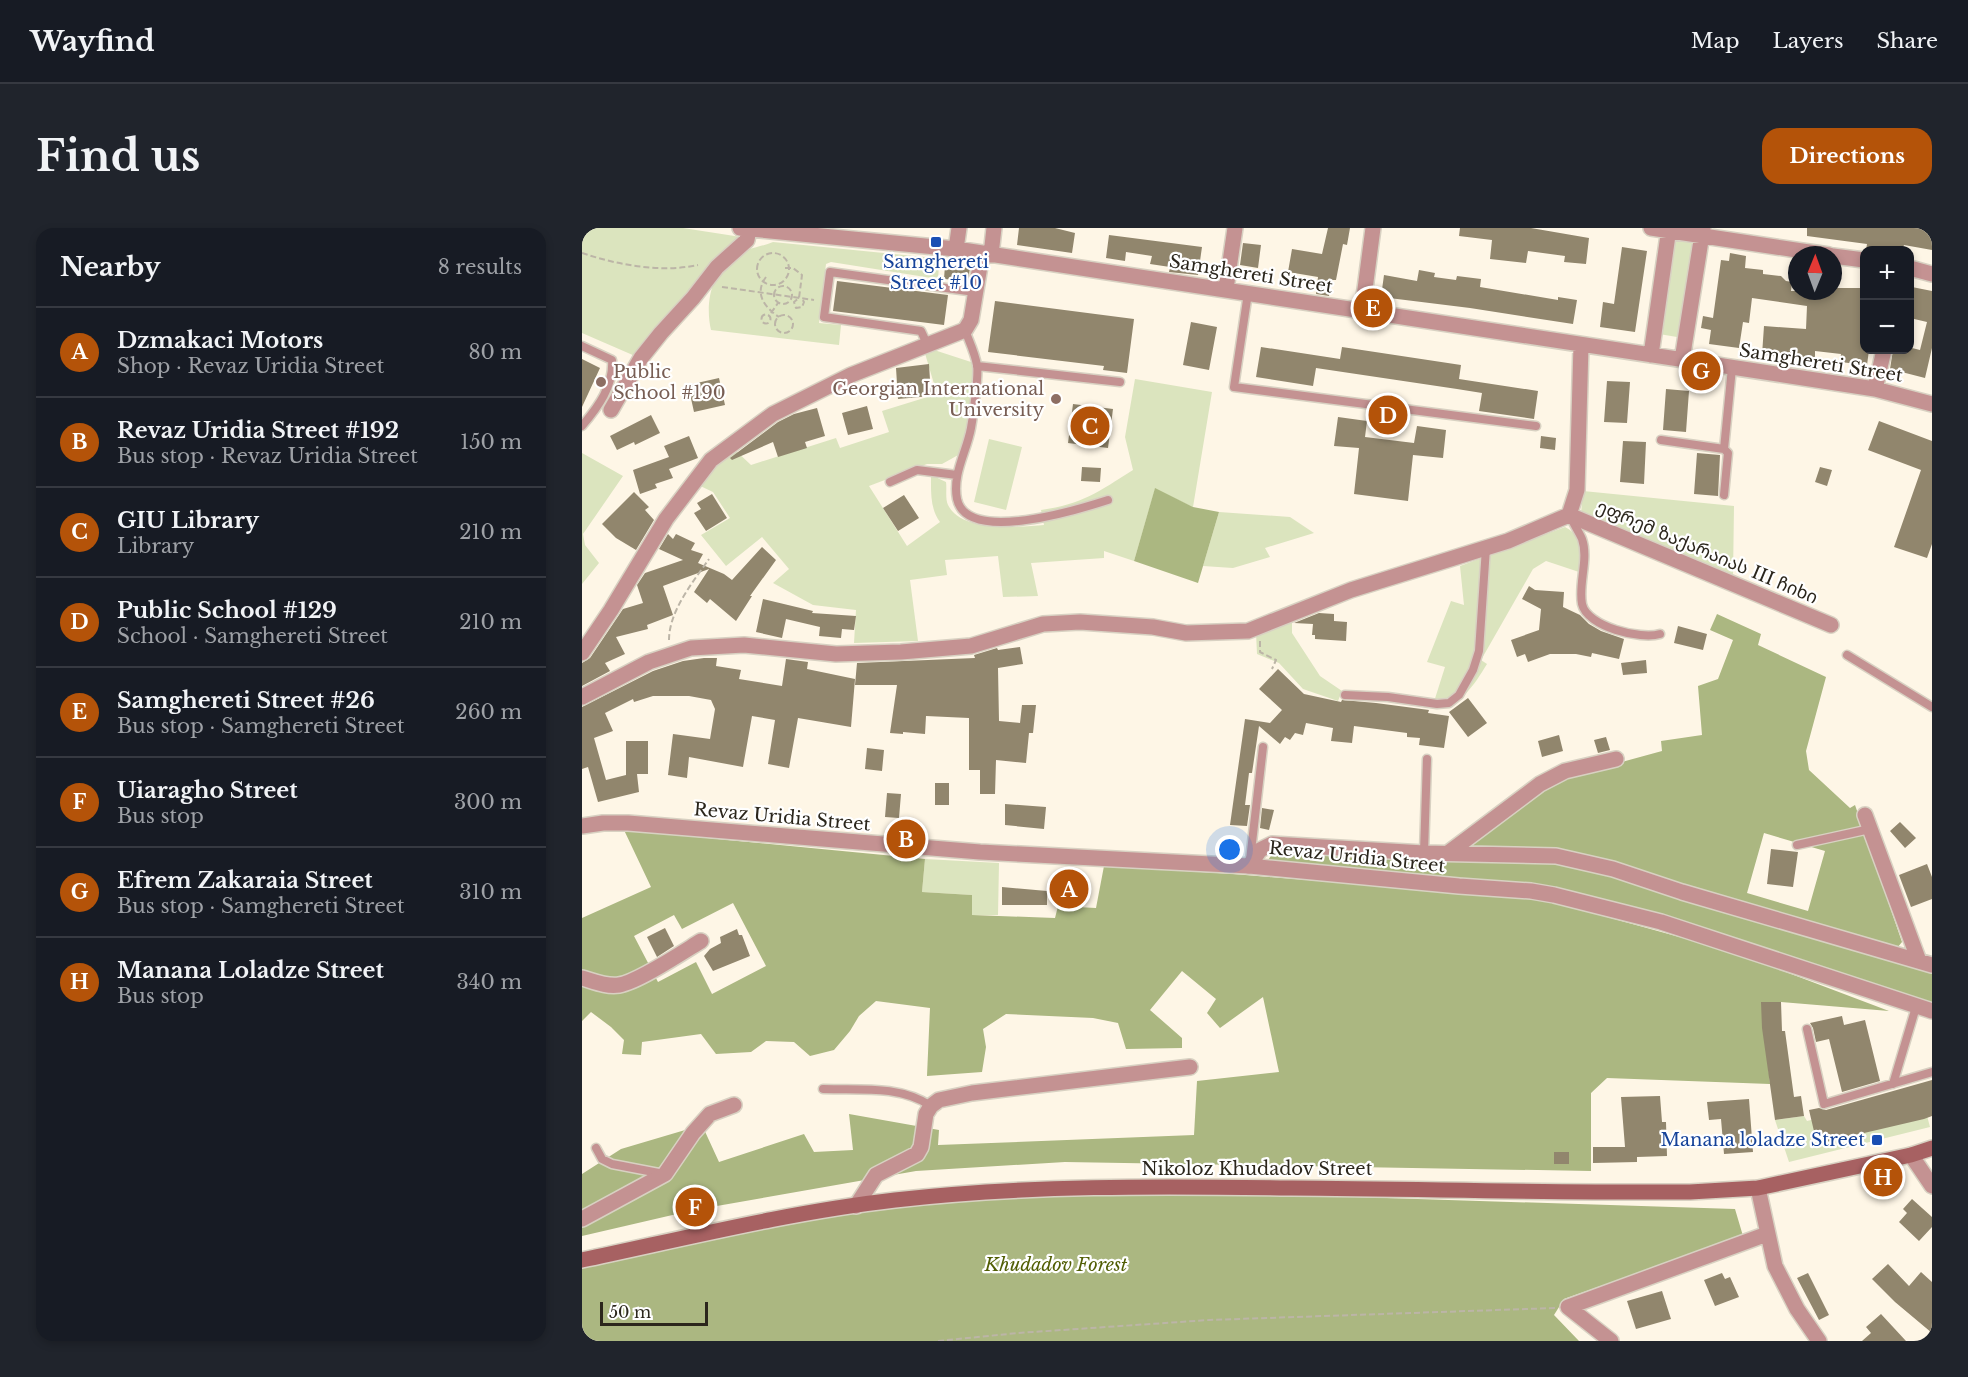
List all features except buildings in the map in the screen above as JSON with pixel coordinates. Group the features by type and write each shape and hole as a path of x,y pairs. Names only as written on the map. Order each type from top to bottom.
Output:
{"main road":[{"name":"Nikoloz Khudadov Street","path":"582,1260 771,1220 915,1199 1065,1188 1208,1186 1690,1192 1758,1188 1911,1155 1932,1148"}],"street":[{"path":"956,249 959,228"},
{"path":"582,653 666,519 711,459 773,414 851,375 965,330 971,320 975,292 994,228"},
{"path":"1226,290 1235,228"},
{"path":"1362,312 1373,228"},
{"path":"1651,228 1702,232 1788,247"},
{"path":"612,410 641,358 654,341 724,260 747,240 744,229"},
{"name":"Samghereti Street","path":"744,229 956,249 1875,389 1932,404"},
{"path":"1651,355 1668,229"},
{"path":"1682,360 1702,232"},
{"path":"1842,257 1860,259"},
{"path":"1914,269 1932,274"},
{"path":"582,697 649,662 691,648 744,645 836,654 901,652 971,645 1012,635 1043,624 1080,622 1153,627 1186,633 1248,631 1351,590 1508,541 1569,515 1577,490 1581,345"},
{"path":"1875,389 1883,354"},
{"name":"ეფრემ ზაქარაიას III ჩიხი","path":"1569,515 1831,624"},
{"path":"1448,853 1540,784 1565,771 1616,759"},
{"path":"1867,822 1925,963"},
{"name":"Revaz Uridia Street","path":"582,826 628,823 980,852 1249,866 1531,891 1662,922 1932,1011"},
{"path":"1249,866 1260,850 1272,844 1424,853 1556,856 1613,869 1682,892 1925,963"},
{"path":"582,978 604,985 619,985 642,975 701,941"},
{"path":"856,1206 876,1175 917,1154 921,1147 926,1114 939,1100 972,1093 1190,1067"},
{"path":"582,1220 665,1174 693,1132 710,1114 734,1105"},
{"path":"1911,1155 1932,1186"},
{"path":"1758,1188 1775,1266 1797,1309 1819,1341"},
{"path":"1568,1307 1767,1234"},
{"path":"1568,1307 1611,1341"}],"lane":[{"path":"927,344 921,331 824,318 830,272 975,292"},
{"path":"1248,293 1234,387 1536,426"},
{"path":"965,330 977,366 971,429 957,475 957,499 963,512 978,519 1011,522 1075,511 1108,500"},
{"path":"582,346 612,360 613,374 599,405 582,426"},
{"path":"977,366 1120,382"},
{"path":"1724,449 1732,368"},
{"path":"1661,440 1724,449 1728,453 1724,495"},
{"path":"890,482 917,470 957,475"},
{"path":"1569,515 1582,540 1584,550 1581,600 1584,611 1616,631 1650,637 1660,634"},
{"path":"1345,695 1388,697 1437,704 1449,703 1459,695 1473,670 1479,651 1486,548"},
{"path":"1847,656 1932,707"},
{"path":"1249,866 1263,747"},
{"path":"1424,853 1426,759"},
{"path":"1797,845 1867,822"},
{"path":"1893,1084 1916,1006"},
{"path":"1807,1029 1824,1104 1932,1072"},
{"path":"823,1089 899,1092 918,1097 931,1106"},
{"path":"596,1148 602,1159 612,1164 665,1174"}],"path":[{"path":"582,253 609,262 675,268 724,260"},
{"path":"779,302 775,294 778,286 787,278 789,263 782,255 776,253 766,255 757,267 757,273 762,282 767,285 778,286 787,287 792,296"},
{"path":"785,268 798,270 802,275 799,298"},
{"path":"766,277 762,282 760,292 764,303 771,314 779,317 787,315 792,318 794,324 789,331 782,332 777,329 776,321 779,317"},
{"path":"717,287 826,301"},
{"path":"779,302 786,303 792,296"},
{"path":"771,314 779,302"},
{"path":"672,655 669,635 672,622 689,587 709,559"},
{"path":"1261,626 1260,652 1275,660 1272,669"},
{"path":"938,1341 1209,1320 1428,1312 1532,1311 1568,1307"}],"green space":[{"path":"582,228 683,228 741,237 685,294 635,356 582,333"},
{"path":"1675,228 1698,228 1683,338 1659,334"},
{"path":"773,242 924,257 939,265 938,279 831,262 826,264 819,323 841,325 839,345 711,330 710,300 719,272 737,254"},
{"path":"928,348 971,362 976,378 969,422 960,454 942,464 927,464 869,486 907,546 940,522 933,506 931,475 946,482 948,505 955,514 965,520 992,526 1020,527 1044,525 1041,510 1079,501 1133,470 1125,437 1135,379 1212,392 1193,507 1155,489 1134,561 1104,551 1104,558 1031,563 1038,596 1003,597 998,556 945,560 947,575 910,580 918,641 854,643 856,610 813,605 773,583 789,569 762,537 726,566 701,535 730,518 713,492 696,484 734,449 751,465 836,438 840,448 889,432 882,411 937,394 924,350"},
{"path":"989,439 1022,447 1006,510 974,502"},
{"path":"582,453 623,476 583,534 585,545 599,563 582,584"},
{"path":"1155,488 1193,507 1219,512 1198,583 1134,561"},
{"path":"1583,491 1734,506 1733,577 1581,514"},
{"path":"1219,512 1290,517 1314,533 1265,548 1270,557 1233,568 1203,566"},
{"path":"1565,527 1575,535 1580,546 1579,572 1546,561 1533,569 1481,660 1487,664 1477,680 1465,695 1450,705 1432,708 1445,667 1427,662 1451,601 1464,605 1460,566"},
{"path":"1717,614 1761,634 1758,645 1826,677 1806,751 1809,770 1850,808 1855,805 1902,942 1897,948 1607,865 1465,851 1463,845 1535,792 1567,777 1662,751 1661,741 1702,735 1698,686 1718,679 1733,640 1710,630","holes":["1764,833 1825,851 1808,911 1747,893"]},
{"path":"1292,620 1292,633 1320,676 1342,691 1338,701 1303,689 1279,663 1257,654 1256,633"},
{"path":"624,830 925,859 922,892 972,895 972,915 1055,918 1058,906 1096,908 1104,866 1542,899 1730,951 1889,1011 1762,1002 1770,1084 1607,1078 1591,1093 1591,1171 1065,1162 916,1171 694,1210 582,1236 582,1174 621,1149 702,1125 719,1162 804,1134 814,1152 853,1150 849,1114 939,1130 938,1145 1194,1135 1197,1081 1279,1072 1263,997 1220,1028 1207,1013 1216,999 1182,971 1150,1010 1182,1038 1182,1048 1126,1049 1118,1023 1093,1018 1006,1014 983,1029 986,1047 982,1072 927,1076 930,1008 876,1001 859,1016 834,1050 810,1056 794,1042 766,1041 751,1052 716,1054 701,1034 642,1042 641,1055 622,1054 624,1040 611,1027 591,1012 582,1021 582,918 651,887","holes":["733,903 766,966 712,994 696,962 658,982 634,936 674,915 682,929"]},
{"path":"1282,851 1566,862 1932,969 1932,1005 1507,882 1268,860 1273,853"},
{"path":"925,859 999,863 998,915 971,915 972,895 922,892"},
{"path":"1921,1093 1930,1127 1789,1162 1775,1120 1804,1116 1807,1121"},
{"name":"Khudadov Forest","path":"1038,1187 1735,1209 1743,1236 1564,1299 1554,1315 1579,1341 582,1341 582,1259 762,1227"}],"place":[{"name":"Samghereti Street #10","path":"936,242"},
{"name":"Samghereti Street #26","path":"1373,308"},
{"name":"Efrem Zakaraia Street","path":"1701,371"},
{"name":"Public School #190","path":"601,382"},
{"name":"Georgian International University","path":"1056,399"},
{"name":"Public School #129","path":"1388,415"},
{"name":"GIU Library","path":"1090,426"},
{"name":"Revaz Uridia Street #192","path":"906,839"},
{"name":"Dzmakaci Motors","path":"1069,889"},
{"name":"Manana loladze Street","path":"1877,1140"},
{"name":"Manana Loladze Street","path":"1883,1177"},
{"name":"Uiaragho Street","path":"695,1207"}]}
